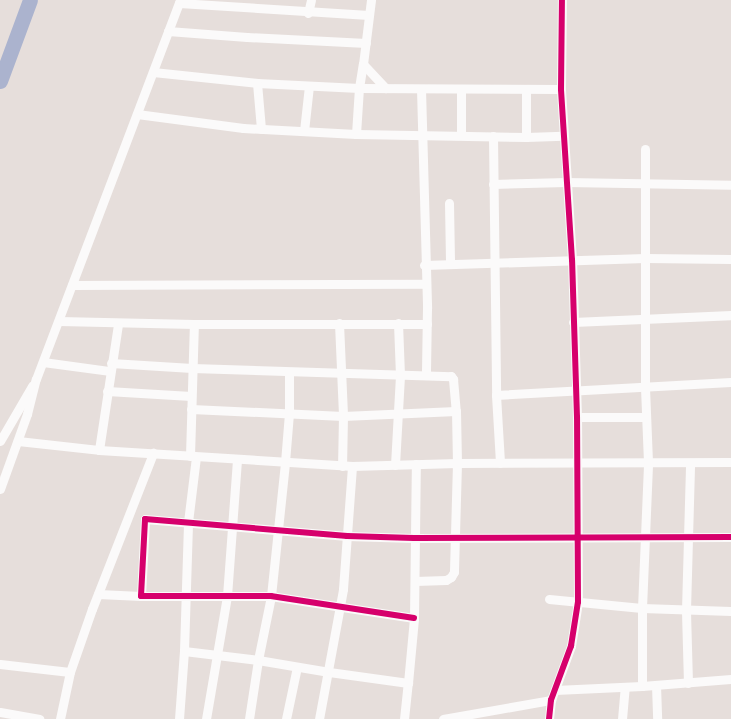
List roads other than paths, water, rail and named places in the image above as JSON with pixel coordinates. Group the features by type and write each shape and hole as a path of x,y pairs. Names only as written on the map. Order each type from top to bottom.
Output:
{"street":[{"path":"308,13 311,0"},
{"path":"356,134 359,88 371,0"},
{"path":"549,719 551,700 571,646 578,602 577,417 572,322 572,260 561,89 562,0"},
{"path":"0,488 18,441 36,379 179,1 308,13 369,15"},
{"path":"168,31 247,37 366,43"},
{"path":"363,64 385,88"},
{"path":"153,72 257,83 309,86 421,89 561,89"},
{"path":"257,83 261,129"},
{"path":"304,131 309,86"},
{"path":"421,89 424,265 427,324 426,374"},
{"path":"461,89 461,135"},
{"path":"526,89 526,137"},
{"path":"137,114 182,121 261,129 356,134 526,137 563,136"},
{"path":"493,136 496,395 500,463"},
{"path":"642,686 642,608 648,462 645,387 645,149"},
{"path":"493,184 566,182 731,185"},
{"path":"449,203 450,263"},
{"path":"424,265 645,258 731,259"},
{"path":"72,285 426,284"},
{"path":"572,322 731,315"},
{"path":"59,321 118,324 427,324"},
{"path":"340,323 343,416 342,466"},
{"path":"395,465 400,375 398,323"},
{"path":"99,450 110,367 118,324"},
{"path":"179,719 184,651 188,522 193,456 191,396 194,324"},
{"path":"43,362 110,367 192,368 400,375 426,374 451,376 453,379 456,411 457,463 454,567 451,577 446,580 414,581"},
{"path":"248,719 271,596 289,413 289,372"},
{"path":"0,441 36,379"},
{"path":"496,395 731,382"},
{"path":"107,391 191,396"},
{"path":"191,409 343,416 398,415 456,411"},
{"path":"577,417 646,417"},
{"path":"18,441 99,450 342,466 457,463 731,462"},
{"path":"60,719 70,672 127,517 153,453"},
{"path":"206,719 227,596 237,459"},
{"path":"688,683 686,610 690,463"},
{"path":"404,719 414,618 416,464"},
{"path":"319,719 341,606 352,466"},
{"path":"127,517 347,536 414,538 645,536 731,537"},
{"path":"141,596 145,519"},
{"path":"98,594 185,597 271,596 414,618"},
{"path":"549,599 642,608 731,611"},
{"path":"184,651 217,654 297,668 408,683"},
{"path":"0,664 70,672"},
{"path":"286,719 297,668"},
{"path":"555,690 642,686 731,679"},
{"path":"656,685 658,719"},
{"path":"622,719 625,687"},
{"path":"447,719 486,715 551,700"},
{"path":"0,712 38,719"}],"waterway":[{"path":"0,81 30,0"}]}
